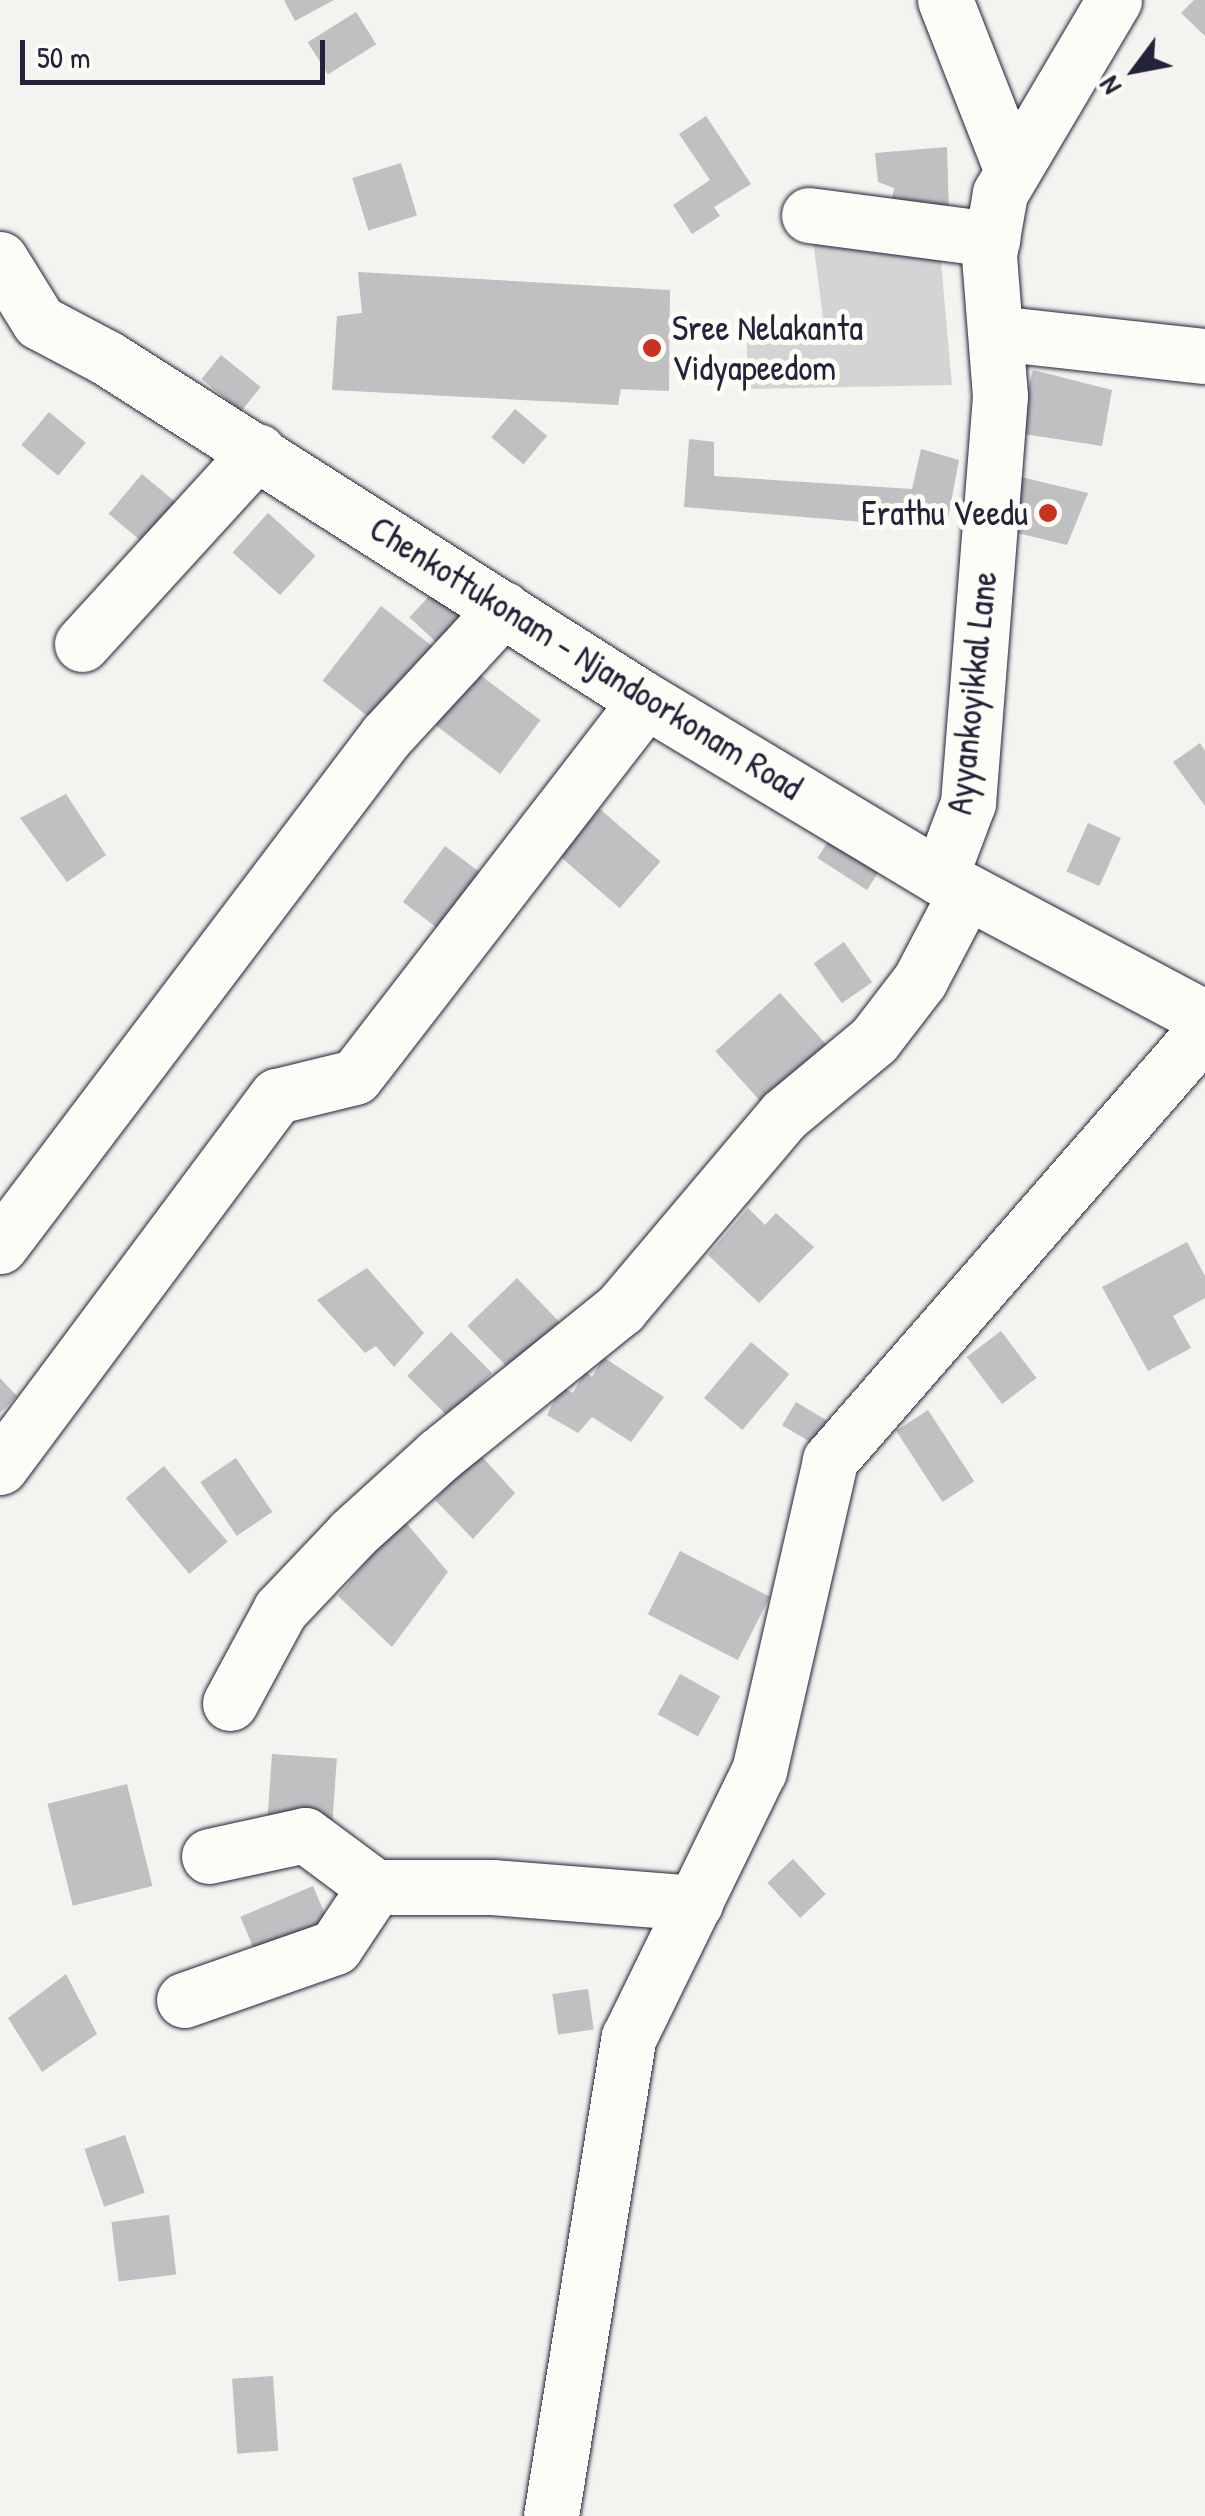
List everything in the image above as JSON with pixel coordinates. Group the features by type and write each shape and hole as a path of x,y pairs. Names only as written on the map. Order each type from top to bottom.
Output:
{"street":[{"path":"945,0 1010,166"},
{"name":"Ayyankoyikkal Lane","path":"230,1703 280,1610 353,1533 438,1454 620,1309 784,1115 874,1040 920,980 953,885 968,803 1000,396 992,238 1010,166 1114,0"},
{"path":"809,215 992,238"},
{"name":"Chenkottukonam - Njandoorkonam Road","path":"0,259 20,319 258,452 646,701 953,885 1205,1018"},
{"path":"996,333 1205,356"},
{"path":"82,644 258,452"},
{"path":"0,1246 386,736 503,608"},
{"path":"0,1467 276,1096 355,1077 646,701"},
{"path":"551,2516 628,2036 759,1771 830,1460 1205,1030"},
{"path":"209,1856 305,1835 375,1886 492,1887 695,1903"},
{"path":"184,2000 335,1947 375,1886"}],"shaded area":[{"path":"813,240 940,251 952,385 747,389 747,324 823,319"}],"building":[{"path":"284,0 334,0 295,21"},
{"path":"1194,0 1205,0 1205,36 1181,13"},
{"path":"356,12 376,44 328,74 308,42"},
{"path":"706,116 751,184 714,207 720,216 692,234 673,205 710,180 679,134"},
{"path":"947,147 949,214 891,205 894,188 878,182 875,153"},
{"path":"401,163 417,216 368,231 352,178"},
{"path":"358,272 670,290 669,391 621,389 618,405 332,390 337,316 362,313"},
{"path":"221,355 261,387 241,411 201,379"},
{"path":"1033,370 1112,390 1102,446 1017,433"},
{"path":"515,409 547,436 523,464 491,437"},
{"path":"49,412 86,443 58,476 21,445"},
{"path":"689,439 714,442 714,476 912,489 921,449 959,460 946,529 684,507"},
{"path":"142,474 187,512 154,552 109,514"},
{"name":"Erathu Veedu","path":"1021,477 1088,493 1067,545 1013,532"},
{"path":"268,513 316,556 280,595 233,552"},
{"path":"434,591 466,621 442,647 409,617"},
{"path":"381,606 439,651 380,726 323,681"},
{"path":"467,665 540,720 500,774 427,719"},
{"path":"1200,743 1205,751 1205,806 1173,762"},
{"path":"66,794 106,855 67,882 20,818"},
{"path":"600,809 660,861 620,908 559,856"},
{"path":"1088,823 1121,838 1099,886 1066,871"},
{"path":"831,837 880,869 867,890 817,858"},
{"path":"445,846 492,882 450,937 403,902"},
{"path":"844,942 872,982 842,1003 814,963"},
{"path":"780,993 828,1047 764,1105 715,1051"},
{"path":"748,1208 765,1225 776,1213 814,1247 759,1303 708,1255"},
{"path":"1187,1242 1205,1276 1205,1298 1173,1316 1191,1348 1148,1371 1102,1287"},
{"path":"367,1268 424,1333 394,1367 376,1346 365,1353 317,1300"},
{"path":"517,1278 570,1333 520,1381 467,1326"},
{"path":"1001,1331 1037,1378 1002,1404 967,1357"},
{"path":"451,1332 492,1373 448,1417 407,1376"},
{"path":"751,1342 789,1374 742,1430 704,1398"},
{"path":"603,1357 664,1397 631,1442 592,1417 578,1433 547,1415 561,1387 573,1393 585,1371 592,1377"},
{"path":"0,1378 17,1396 0,1413"},
{"path":"796,1402 835,1425 821,1448 782,1425"},
{"path":"928,1410 974,1481 942,1502 896,1431"},
{"path":"477,1451 515,1493 473,1539 435,1500"},
{"path":"236,1458 272,1512 237,1536 200,1482"},
{"path":"164,1466 228,1542 189,1574 126,1498"},
{"path":"402,1518 448,1572 392,1647 338,1596"},
{"path":"680,1551 770,1597 738,1660 648,1614"},
{"path":"680,1674 720,1696 698,1737 658,1714"},
{"path":"272,1754 337,1759 332,1822 268,1818"},
{"path":"127,1784 152,1886 73,1906 47,1804"},
{"path":"793,1859 826,1894 800,1918 767,1883"},
{"path":"313,1886 332,1930 259,1961 240,1917"},
{"path":"66,1974 97,2034 42,2072 8,2018"},
{"path":"588,1989 594,2030 558,2035 552,1994"},
{"path":"125,2135 145,2193 104,2207 84,2149"},
{"path":"169,2215 176,2275 119,2282 111,2222"},
{"path":"273,2376 278,2451 237,2454 232,2379"}],"place":[{"name":"Sree Nelakanta Vidyapeedom","path":"652,348"},
{"name":"Erathu Veedu","path":"1048,513"}]}
